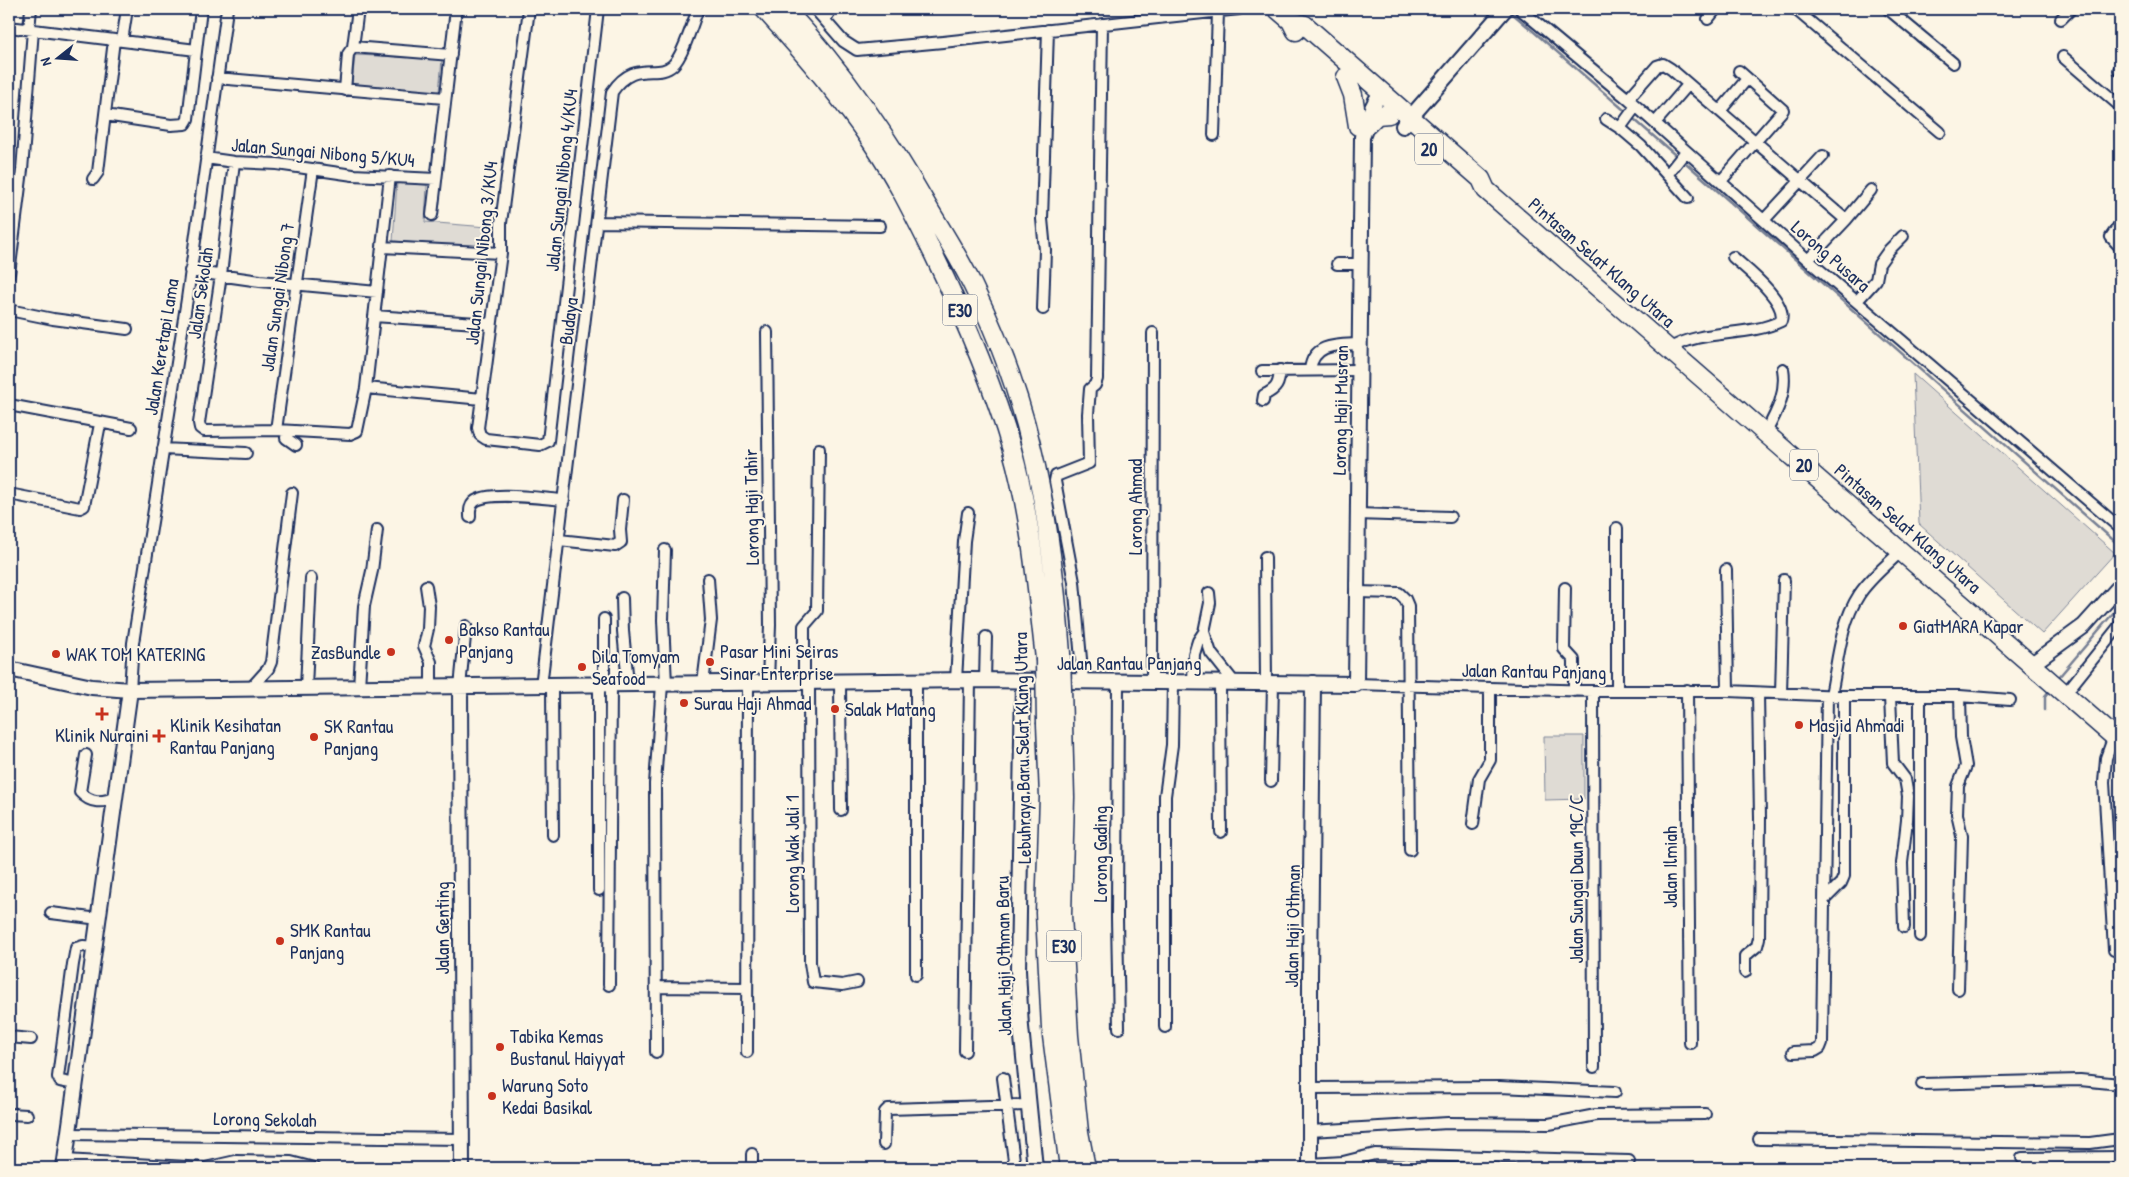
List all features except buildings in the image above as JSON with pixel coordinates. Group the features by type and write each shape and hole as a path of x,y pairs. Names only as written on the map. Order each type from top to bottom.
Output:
{"highway":[{"name":"Lebuhraya Baru Selat Klang Utara","path":"764,9 826,81 872,142 910,207 953,293 986,370 1012,451 1053,656"},
{"name":"Lebuhraya Baru Selat Klang Utara","path":"785,9 836,67 878,124 973,285 1007,367 1032,448 1046,525 1058,617 1053,656 1054,724 1049,797 1046,913 1051,1028 1063,1135 1069,1168"},
{"name":"Pintasan Selat Klang Utara","path":"1277,9 1291,21 1298,35 1346,77 1375,94 1389,114 1407,122"},
{"name":"Pintasan Selat Klang Utara","path":"1291,21 1305,25 1375,94 1407,122 1480,178 1486,190 2117,739"},
{"path":"1346,77 1362,129 1377,115 1389,114"},
{"name":"Lebuhraya Baru Selat Klang Utara","path":"1054,724 1065,797 1062,915 1069,1036 1079,1132 1086,1168"}],"street":[{"path":"9,274 22,170 31,9"},
{"path":"93,179 98,172 105,115 118,40 127,9"},
{"path":"105,115 171,125 185,124 188,119 201,9"},
{"name":"Jalan Keretapi Lama","path":"130,690 133,643 190,270 227,9"},
{"path":"345,90 348,54 353,47 358,9"},
{"path":"432,215 444,98 456,9"},
{"name":"Jalan Sungai Nibong 3/KU4","path":"529,9 501,224 501,253 478,428 480,435 486,439 545,444"},
{"name":"Jalan Sungai Nibong 4/KU4","path":"545,444 548,441 566,296 571,230 598,9"},
{"name":"Budaya","path":"552,835 547,686 559,540 612,92 621,80 636,72 667,69 674,65 698,9"},
{"path":"815,9 843,41 857,50 1239,9"},
{"path":"825,20 831,9"},
{"path":"1407,122 1505,9"},
{"name":"Lorong Pusara","path":"1520,9 1628,99 1808,260 2120,528"},
{"path":"1708,19 1716,9"},
{"path":"1795,9 1940,132"},
{"path":"1888,9 1953,63"},
{"path":"2061,19 2070,9"},
{"path":"1214,135 1218,12"},
{"path":"1083,681 1074,582 1056,476 1089,463 1088,414 1090,389 1095,385 1097,379 1102,24"},
{"path":"9,27 196,50"},
{"path":"1043,309 1045,250 1042,219 1048,30"},
{"path":"353,47 451,55"},
{"path":"2063,57 2120,106"},
{"path":"1628,99 1657,66 1663,64 1846,220"},
{"path":"1720,181 1783,110 1739,72"},
{"path":"217,78 444,98"},
{"path":"1720,111 1747,79"},
{"path":"1655,123 1688,85"},
{"name":"Lorong Haji Musran","path":"1356,684 1362,129 1360,110 1375,94"},
{"path":"1620,128 1636,106"},
{"path":"1606,119 1641,146 1688,198"},
{"path":"1667,175 1686,151"},
{"path":"1764,220 1823,156"},
{"name":"Jalan Sungai Nibong 5/KU4","path":"206,158 234,162 277,164 354,174 436,179"},
{"name":"Jalan Sekolah","path":"234,162 221,275 199,423 200,428 204,431 276,430"},
{"name":"Jalan Sungai Nibong 7","path":"276,430 313,169"},
{"path":"276,430 350,434 357,431 366,388 390,176"},
{"path":"1808,260 1846,220 1870,190"},
{"path":"597,222 880,226"},
{"path":"2120,224 2110,237 2120,247"},
{"path":"1857,301 1876,280 1880,264 1889,250 1903,236"},
{"path":"382,247 501,253"},
{"path":"1669,349 1686,340 1761,329 1781,321 1782,310 1776,300 1763,284 1733,258"},
{"path":"1337,264 1360,264"},
{"path":"190,270 297,285 377,292"},
{"path":"9,310 53,319 127,329"},
{"path":"374,316 491,324"},
{"name":"Lorong Haji Tahir","path":"767,332 770,625 768,682"},
{"name":"Lorong Ahmad","path":"1152,681 1153,333"},
{"path":"1310,370 1311,359 1318,352 1332,346 1359,344"},
{"path":"1766,432 1781,402 1785,377 1783,369"},
{"path":"1263,401 1264,395 1273,391 1278,385 1280,370"},
{"path":"1262,371 1359,370"},
{"path":"366,388 482,399"},
{"path":"9,406 100,424 131,428"},
{"path":"9,494 80,508 84,506 100,424"},
{"path":"287,432 286,438 296,445"},
{"path":"163,449 246,453"},
{"path":"806,682 804,626 817,611 819,449"},
{"path":"250,688 268,669 271,662 292,493"},
{"path":"470,517 470,508 474,502 492,496 564,500"},
{"path":"559,540 615,546 621,542 620,530 623,500"},
{"path":"964,1051 964,541 968,513"},
{"path":"1357,514 1450,517"},
{"path":"1617,528 1617,691"},
{"path":"359,687 364,606 372,571 377,530"},
{"path":"656,1052 655,784 664,684 665,550"},
{"path":"1793,1052 1815,1051 1820,1048 1822,1043 1829,695 1846,621 1859,595 1901,551"},
{"path":"1265,557 1271,781"},
{"path":"1726,570 1728,691"},
{"path":"306,688 311,578"},
{"path":"703,683 711,620 708,579"},
{"path":"1781,693 1784,580"},
{"path":"426,586 429,606 428,629 424,646 431,662 431,688"},
{"path":"2032,664 2084,626 2120,586"},
{"path":"1565,588 1564,649 1574,660 1574,691"},
{"path":"1356,592 1398,593 1405,599 1408,606 1410,850"},
{"path":"1193,682 1194,654 1198,641 1204,632 1210,603 1209,594"},
{"path":"622,598 628,684"},
{"path":"604,619 609,985"},
{"path":"2065,694 2120,625"},
{"path":"460,687 466,626"},
{"path":"1204,632 1211,653 1234,682"},
{"path":"985,681 986,637"},
{"name":"Jalan Rantau Panjang","path":"9,669 92,687 130,690 431,688 963,680 1023,682 1152,681 1356,684 1574,691 1687,690 1890,697 1960,696 2010,700"},
{"path":"916,681 916,975"},
{"name":"Lorong Gading","path":"1118,681 1117,918 1119,1028"},
{"name":"Lorong Wak Jali 1","path":"806,682 810,963 813,982 842,985 857,982"},
{"path":"840,682 841,810"},
{"name":"Jalan Haji Othman Baru","path":"1023,682 1018,970 1028,1105 1035,1168"},
{"path":"1165,1027 1165,796 1172,745 1173,682"},
{"path":"1220,682 1221,832"},
{"path":"746,1052 748,683"},
{"name":"Jalan Haji Othman","path":"1310,1166 1313,683"},
{"path":"599,890 605,685"},
{"name":"Jalan Genting","path":"460,687 462,1168"},
{"path":"1472,824 1479,779 1490,760 1490,689"},
{"path":"130,690 117,796 65,1164 204,1168 236,1161 291,1162 314,1168"},
{"name":"Jalan Ilmiah","path":"1687,690 1690,1043"},
{"name":"Jalan Sungai Daun 19C/C","path":"1593,691 1594,1067"},
{"path":"1744,972 1745,956 1756,946 1759,938 1758,693"},
{"path":"1824,900 1841,883 1844,876 1844,696"},
{"path":"1958,989 1962,836 1957,814 1958,786 1966,766 1961,737 1960,696"},
{"path":"1890,697 1893,763 1905,779 1908,796 1902,863 1904,927"},
{"path":"1920,697 1920,936"},
{"path":"2114,950 2104,782 2106,758 2117,739"},
{"path":"86,755 80,792 87,799 96,802 117,796"},
{"path":"51,913 99,919"},
{"path":"76,1084 60,1081 58,1077 67,1009 76,948 82,946 95,947"},
{"path":"656,987 747,988"},
{"path":"67,1009 86,1012"},
{"path":"9,1037 31,1039"},
{"path":"1003,1078 1015,1168"},
{"path":"1922,1084 2080,1080 2120,1084"},
{"path":"1310,1088 1500,1087 1615,1092"},
{"path":"884,1144 885,1112 888,1108 1006,1107 1028,1105"},
{"path":"9,1114 27,1115"},
{"path":"1310,1131 1448,1123 1549,1124 1596,1115 1705,1114"},
{"name":"Lorong Sekolah","path":"69,1134 462,1139"},
{"path":"1759,1138 2090,1143 2120,1140"},
{"path":"752,1154 752,1168"},
{"path":"1310,1166 1343,1162 1375,1154 1629,1161"},
{"path":"2022,1158 2120,1157"}],"shaded area":[{"path":"355,55 442,59 439,92 352,84"},
{"path":"397,182 427,185 425,222 487,227 486,248 393,241"},
{"path":"1913,374 2115,553 2042,634 1919,524"},
{"path":"1544,736 1584,736 1584,799 1545,800"}],"waterway":[{"path":"1512,13 1624,110"},
{"path":"1635,120 1674,154"},
{"path":"1686,163 2120,546"},
{"path":"2059,677 2120,605"},
{"path":"2045,710 2045,696 2049,691"},
{"path":"2113,752 2120,759"}],"place":[{"name":"GiatMARA Kapar","path":"1903,626"},
{"name":"Bakso Rantau Panjang","path":"449,640"},
{"name":"ZasBundle","path":"391,652"},
{"name":"WAK TOM KATERING","path":"56,654"},
{"name":"Pasar Mini Seiras Sinar Enterprise","path":"710,662"},
{"name":"Dila Tomyam Seafood","path":"582,667"},
{"name":"Surau Haji Ahmad","path":"684,703"},
{"name":"Salak Matang","path":"835,709"},
{"name":"Klinik Nuraini","path":"102,714"},
{"name":"Masjid Ahmadi","path":"1799,725"},
{"name":"Klinik Kesihatan Rantau Panjang","path":"159,736"},
{"name":"SK Rantau Panjang","path":"314,737"},
{"name":"SMK Rantau Panjang","path":"280,941"},
{"name":"Tabika Kemas Bustanul Haiyyat","path":"500,1047"},
{"name":"Warung Soto Kedai Basikal","path":"492,1096"}]}
